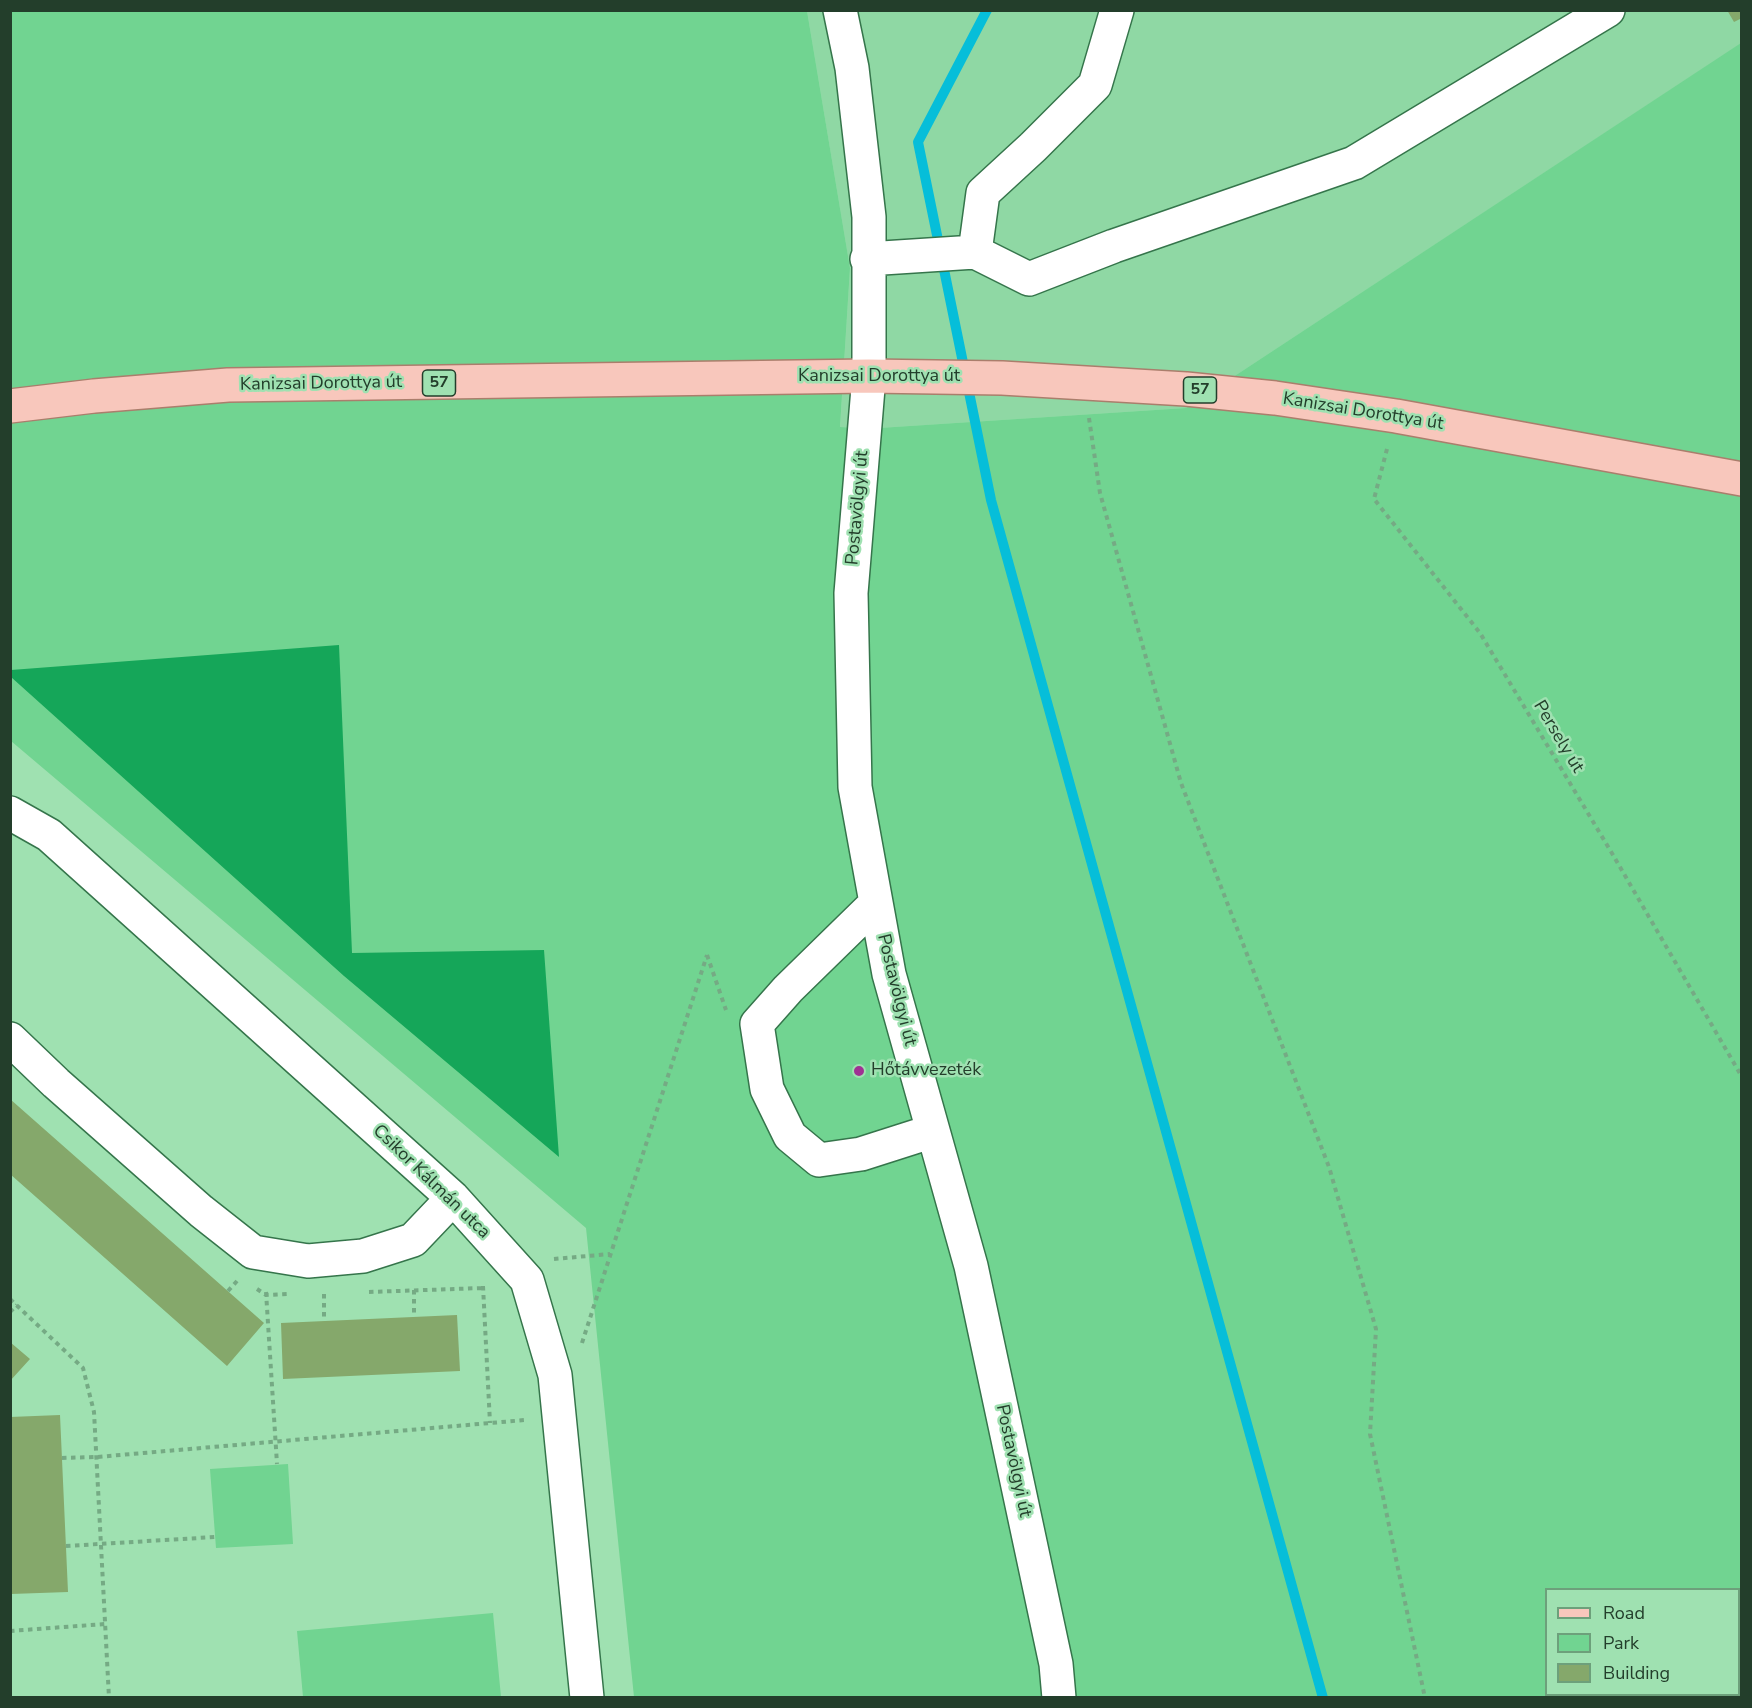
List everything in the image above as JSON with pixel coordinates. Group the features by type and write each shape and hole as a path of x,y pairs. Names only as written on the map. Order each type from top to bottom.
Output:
{"main road":[{"name":"Kanizsai Dorottya út","path":"10,406 94,396 228,386 869,376 1085,381 1275,398 1396,416 1742,479"}],"street":[{"name":"Postavölgyi út","path":"840,10 852,68 869,216 867,259 869,376 851,593 855,787 889,974 971,1266 1056,1664 1059,1698"},
{"path":"952,254 983,193 1095,85 1117,10"},
{"path":"867,259 952,254 1029,279 1125,242 1354,163 1608,10"},
{"name":"Csikor Kálmán utca","path":"10,813 49,835 453,1198 527,1280 555,1375 587,1698"},
{"path":"876,903 788,989 757,1024 767,1089 790,1136 819,1160 861,1155 933,1131"},
{"path":"10,1039 56,1083 201,1211 253,1252 308,1261 363,1256 413,1240 453,1198"}],"path":[{"path":"1085,381 1100,493 1181,783 1329,1167 1376,1329 1370,1434 1425,1698"},
{"name":"Persely út","path":"1396,416 1374,499 1480,633 1742,1077"},
{"path":"584,1339 707,955 729,1018"},
{"path":"264,1253 277,1464"},
{"path":"512,1263 610,1254"},
{"path":"228,1292 240,1277"},
{"path":"482,1278 490,1423"},
{"path":"414,1290 414,1317"},
{"path":"324,1293 324,1321"},
{"path":"10,1299 83,1368 94,1412 109,1698"},
{"path":"10,1312 17,1305"},
{"path":"62,1458 97,1457 559,1418"},
{"path":"66,1546 215,1537"},
{"path":"10,1631 105,1624"}],"shaded area":[{"path":"1741,10 1742,43 1186,408 864,429 840,428 850,268 807,11"},
{"path":"339,645 352,953 544,950 559,1157 344,976 11,677 11,670"}],"green space":[{"path":"11,11 807,11 850,268 840,427 864,429 1186,408 1741,43 1741,1697 634,1697 586,1228 11,741"},
{"path":"288,1464 293,1544 216,1548 210,1469"},
{"path":"493,1613 501,1697 303,1697 297,1631"}],"building":[{"path":"1727,10 1742,10 1742,18 1734,22"},
{"path":"10,1099 264,1323 227,1366 10,1174"},
{"path":"457,1315 460,1371 283,1379 281,1323"},
{"path":"10,1342 30,1359 10,1381"},
{"path":"60,1415 68,1592 11,1594 10,1417"}],"waterway":[{"path":"987,10 918,142 991,500 1323,1698"}],"place":[{"name":"Hőtávvezeték","path":"859,1071"}]}
